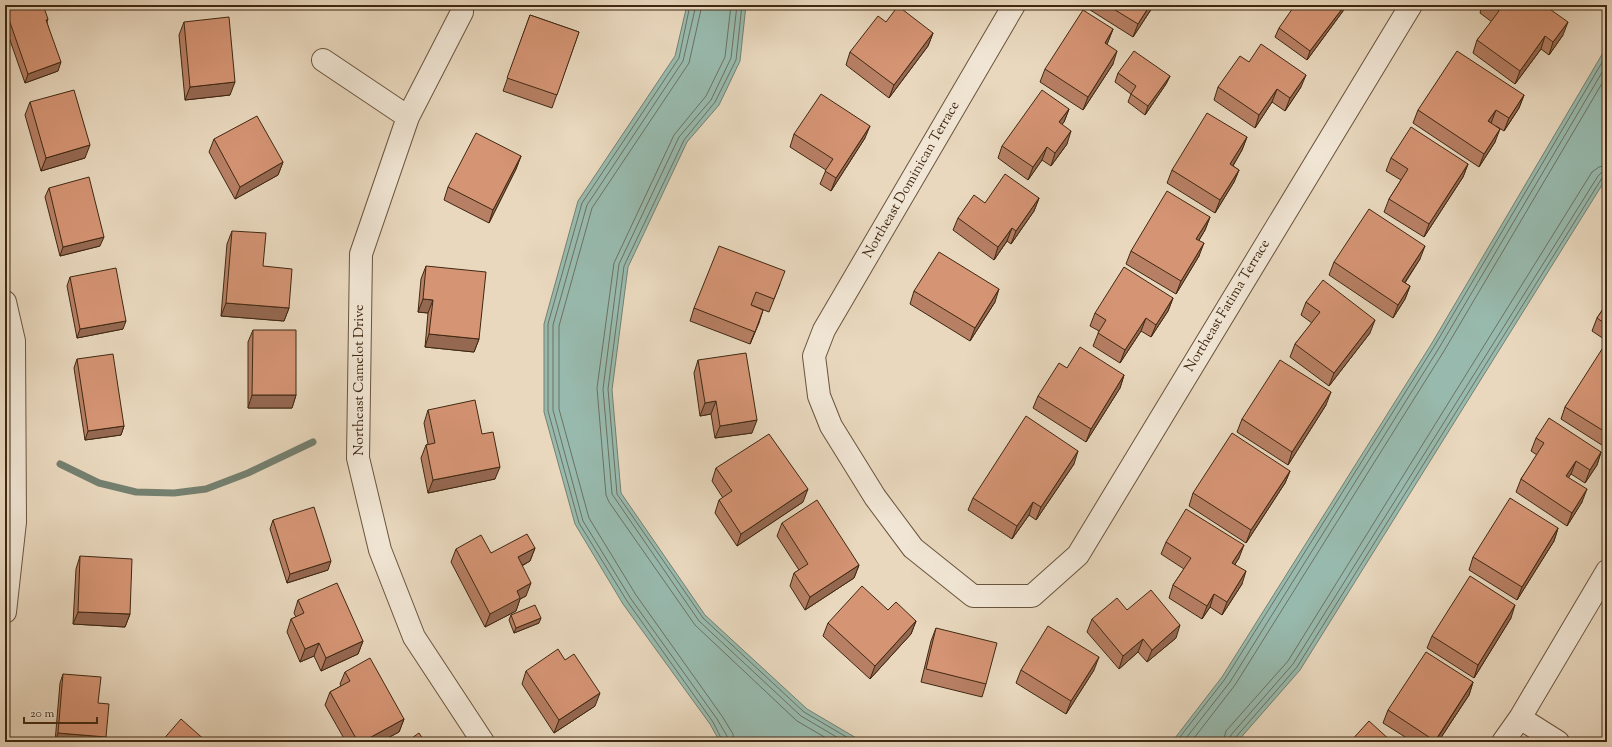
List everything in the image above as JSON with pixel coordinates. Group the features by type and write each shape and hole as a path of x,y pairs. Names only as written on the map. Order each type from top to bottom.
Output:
{"street":[{"name":"Northeast Camelot Drive","path":"462,5 462,12 408,116 361,254 358,458 380,550 414,637 483,742"},
{"name":"Northeast Dominican Terrace","path":"1014,5 824,330 814,356 819,396 831,426 875,497 913,548 973,596 1032,596"},
{"name":"Northeast Fatima Terrace","path":"1032,596 1078,555 1411,5"},
{"path":"323,60 408,116"},
{"path":"5,302 14,341 15,522 5,612"},
{"path":"1503,742 1520,718 1607,571"},
{"path":"1520,718 1558,742"}],"water":[{"path":"687,5 746,5 740,61 719,105 687,142 628,267 612,390 621,493 705,615 807,709 863,742 720,742 710,724 623,604 575,524 544,412 544,324 578,201 675,56"},
{"path":"1607,46 1607,177 1300,670 1237,742 1169,742 1175,738 1222,677 1432,343"}],"building":[{"path":"23,5 43,5 48,19 46,20 61,62 28,74 6,11"},
{"path":"1107,5 1150,5 1138,24"},
{"path":"1295,5 1345,5 1310,51 1279,28"},
{"path":"1491,5 1544,5 1568,22 1553,42 1545,36 1520,71 1477,40 1499,11"},
{"path":"898,6 933,33 894,85 850,52 878,16 886,22"},
{"path":"1083,10 1113,29 1105,43 1117,51 1088,97 1045,69"},
{"path":"530,15 579,32 557,95 507,78"},
{"path":"229,17 235,82 190,87 184,22"},
{"path":"1261,44 1306,75 1290,98 1277,89 1259,115 1218,87 1240,56 1249,62"},
{"path":"1134,51 1170,76 1148,106 1131,94 1136,86 1118,73"},
{"path":"1457,51 1524,95 1509,118 1496,110 1488,121 1500,129 1484,154 1418,110"},
{"path":"74,90 90,145 46,158 30,102"},
{"path":"1042,90 1069,109 1059,122 1071,131 1055,153 1047,147 1033,167 1002,146"},
{"path":"821,94 870,126 836,178 825,171 833,159 794,134"},
{"path":"1207,113 1247,137 1230,164 1239,170 1220,200 1172,170"},
{"path":"257,116 283,162 240,187 214,139"},
{"path":"1411,127 1468,164 1429,224 1389,199 1408,169 1391,158"},
{"path":"476,133 521,156 493,210 448,187"},
{"path":"1005,174 1039,198 1016,231 1012,228 998,247 958,218 974,195 985,203"},
{"path":"89,177 104,237 63,247 49,188"},
{"path":"1167,191 1210,217 1196,239 1204,243 1181,281 1131,251"},
{"path":"1369,209 1425,246 1402,281 1410,286 1398,305 1334,262"},
{"path":"232,231 266,233 263,266 292,269 289,308 226,303"},
{"path":"719,246 785,271 774,299 756,292 751,305 763,310 755,332 694,308"},
{"path":"939,252 999,289 975,328 914,291"},
{"path":"426,266 486,272 479,339 429,334 433,300 423,299"},
{"path":"1124,267 1173,298 1156,325 1146,318 1125,350 1098,333 1106,320 1095,313"},
{"path":"116,268 126,321 80,329 70,277"},
{"path":"1323,280 1375,320 1334,373 1295,344 1320,312 1306,302"},
{"path":"1607,303 1607,325 1597,318"},
{"path":"253,330 296,330 296,395 252,395"},
{"path":"1604,346 1607,348 1607,433 1565,407"},
{"path":"1080,347 1124,375 1091,429 1038,396 1059,363 1067,368"},
{"path":"746,353 757,420 720,426 716,401 705,403 698,360"},
{"path":"113,354 124,426 88,431 77,359"},
{"path":"1280,360 1331,392 1292,452 1242,419"},
{"path":"475,400 482,434 493,432 500,467 433,480 426,445 435,443 428,410"},
{"path":"1026,416 1078,451 1041,507 1033,502 1017,526 973,498"},
{"path":"1549,418 1601,452 1590,470 1576,461 1566,476 1587,489 1572,513 1521,479 1544,443 1536,438"},
{"path":"1232,433 1290,471 1251,530 1193,493"},
{"path":"769,434 808,489 741,534 719,500 732,491 716,468"},
{"path":"1510,498 1558,528 1522,587 1473,557"},
{"path":"817,500 859,565 810,597 794,573 808,564 782,523"},
{"path":"314,507 331,561 290,574 273,520"},
{"path":"1186,509 1244,545 1232,563 1246,571 1227,602 1214,594 1207,606 1173,585 1191,558 1166,542"},
{"path":"527,534 535,548 518,557 531,583 517,591 520,598 490,614 456,549 481,535 491,553"},
{"path":"80,556 132,559 130,614 78,612"},
{"path":"1470,576 1515,605 1478,665 1432,636"},
{"path":"337,583 363,641 326,658 319,643 305,649 291,619 304,613 298,600"},
{"path":"862,586 888,610 896,602 916,621 875,666 828,623"},
{"path":"1151,590 1180,625 1152,650 1143,639 1123,656 1092,619 1117,598 1127,610"},
{"path":"535,605 541,618 516,628 511,615"},
{"path":"1048,626 1099,657 1071,701 1021,670"},
{"path":"936,628 997,643 986,684 926,669"},
{"path":"558,649 565,660 574,654 600,693 559,720 526,671"},
{"path":"1426,652 1473,682 1435,741 1388,710"},
{"path":"370,658 404,719 362,742 358,742 330,692 350,681 345,672"},
{"path":"63,674 101,677 98,703 109,704 106,737 58,733"},
{"path":"181,719 207,742 161,742"},
{"path":"1369,721 1392,742 1350,742"},
{"path":"419,733 425,742 406,742"},
{"path":"640,739 642,742 634,742"}],"waterway":[{"path":"60,464 99,483 136,492 174,493 206,489 248,473 313,442"}]}
